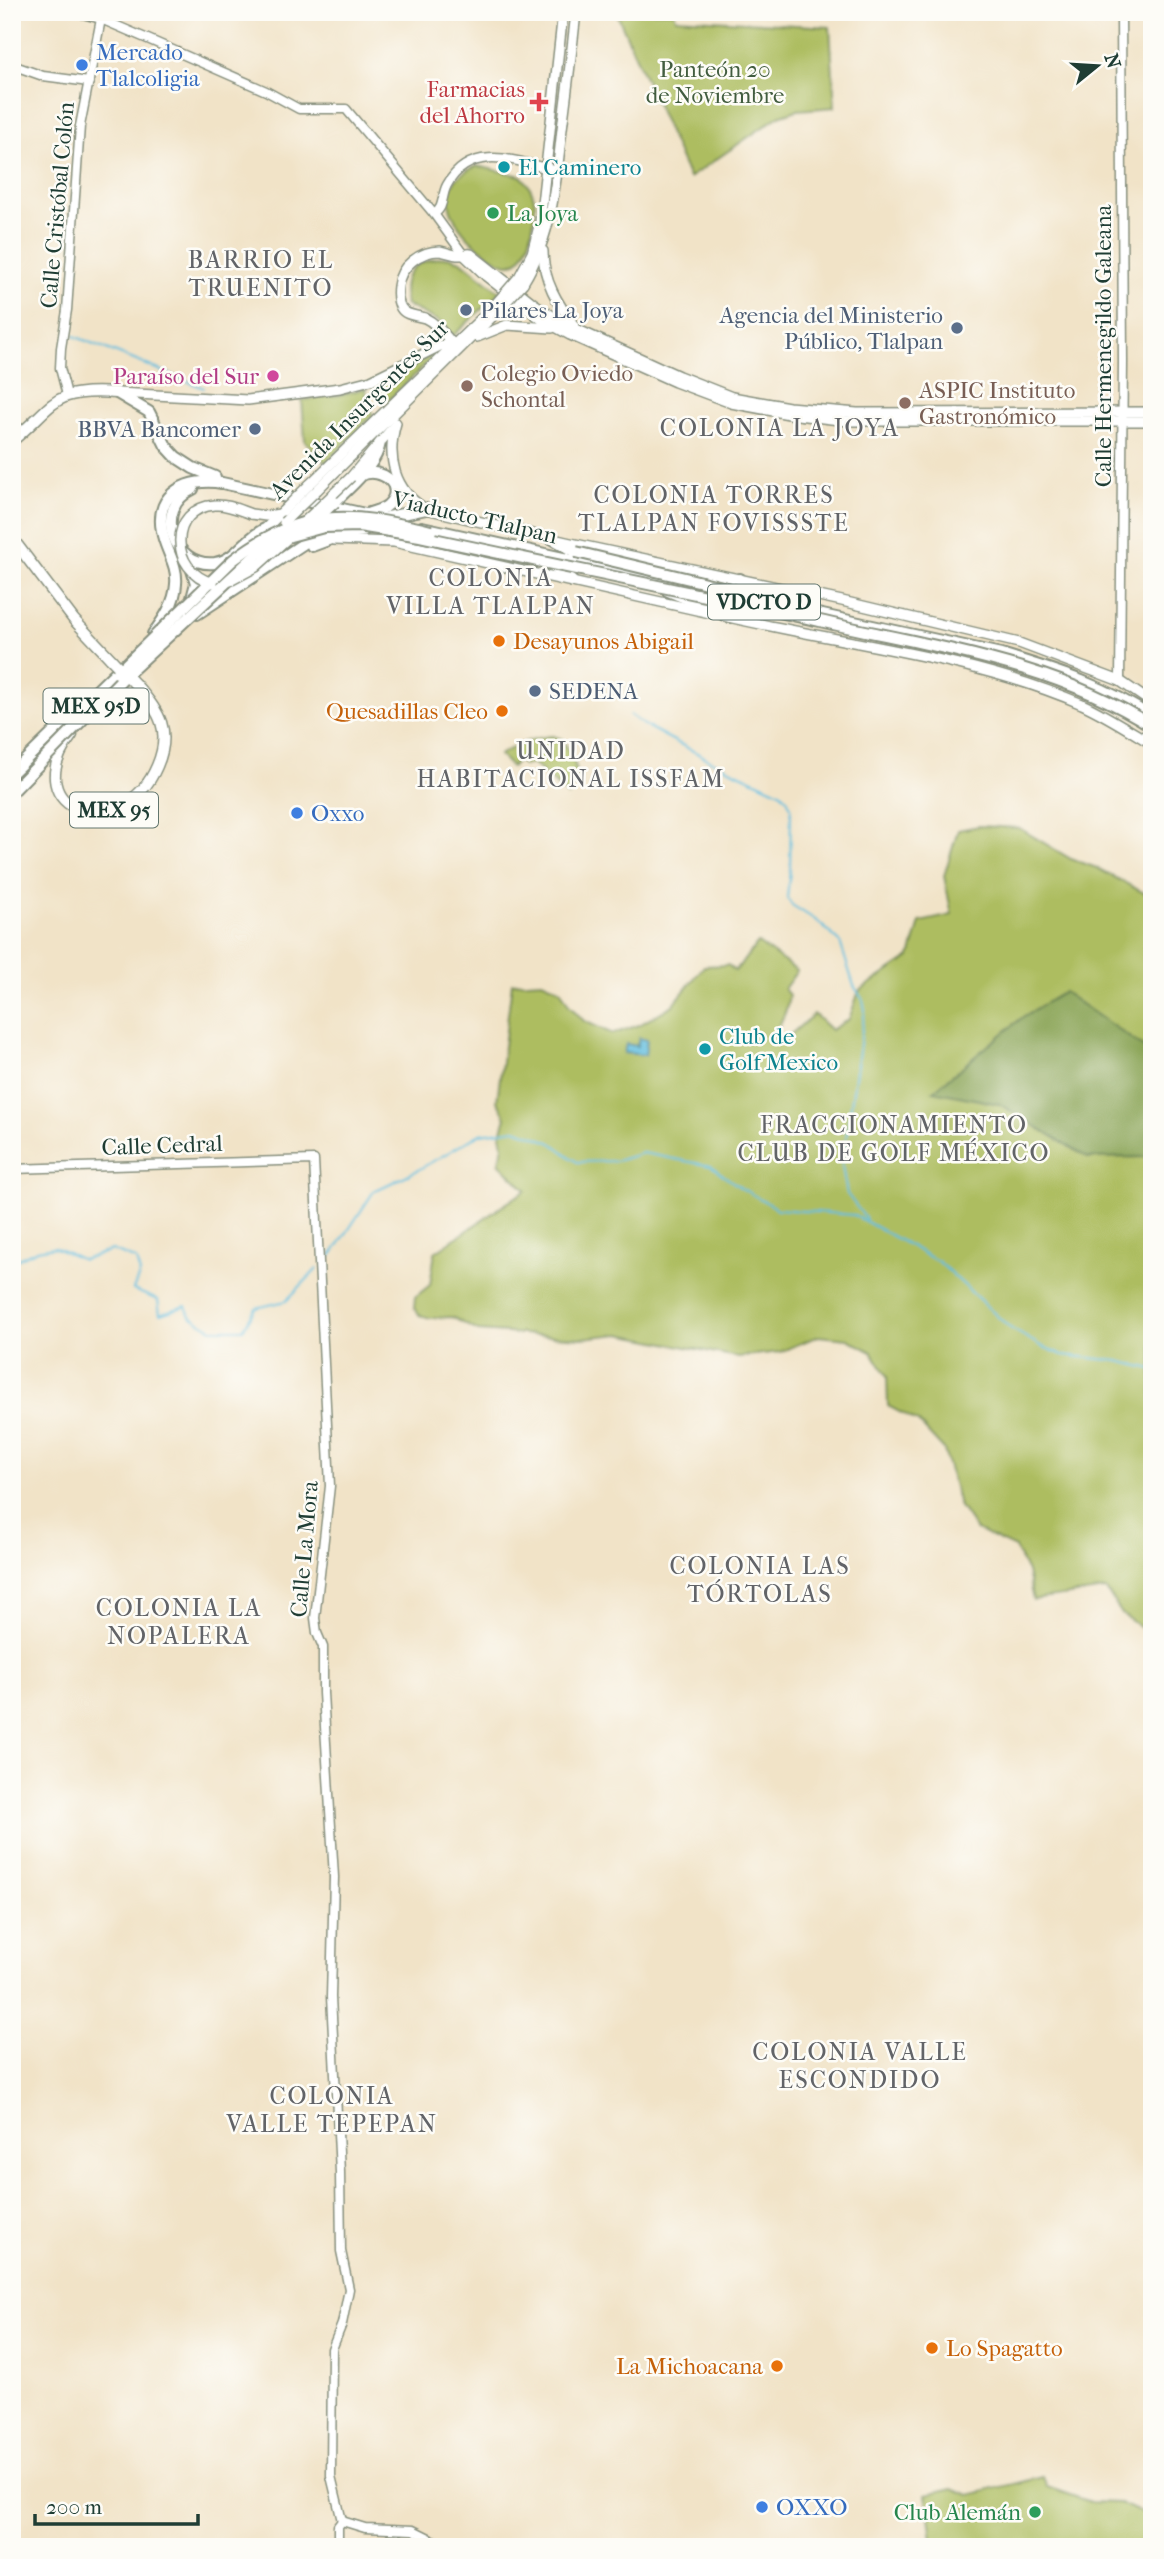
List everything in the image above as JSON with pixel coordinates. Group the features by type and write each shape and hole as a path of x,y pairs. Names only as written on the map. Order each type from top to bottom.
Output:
{"highway":[{"path":"117,393 149,412 166,446 176,457 192,468 223,479 227,487 198,488 185,493 176,502 170,525 174,540 195,578 192,598"},
{"path":"268,566 335,502 377,453 380,443"},
{"path":"356,476 374,472 385,475 394,491 387,506 367,514"},
{"name":"MEX 95D","path":"12,774 151,637 172,603 177,583 173,558 162,533 162,512 166,502 179,488 194,482 208,480 227,487"},
{"name":"Viaducto Tlalpan","path":"227,487 367,514 391,526 547,562 666,585 1028,671 1098,699 1152,728"},
{"name":"VDCTO D","path":"227,487 391,526"},
{"path":"286,556 354,530 391,526 426,509"},
{"path":"12,787 98,693 233,561 275,533 309,521 332,517 385,520 1035,666 1095,689 1152,718"},
{"path":"12,787 122,679 257,554 296,534 346,525 378,528 774,610 1032,670 1088,691 1152,728"},
{"path":"181,625 306,542 340,528 358,525 391,526 636,587 653,585"},
{"name":"Viaducto Tlalpan","path":"391,526 1001,654 1100,689 1152,718"},
{"path":"183,552 204,562 218,562 230,557 265,529"},
{"path":"551,538 576,552 727,588 798,612"},
{"path":"547,562 572,580"},
{"path":"666,585 676,580 724,585 740,579"},
{"path":"666,585 730,617"},
{"name":"MEX 95D","path":"12,787 181,625"}],"main road":[{"name":"Avenida Insurgentes Sur","path":"521,280 538,234 563,12"},
{"name":"Avenida Insurgentes Sur","path":"181,625 283,515 470,341 538,257 546,236 557,171 576,12"},
{"path":"546,236 543,253 549,283 558,304 578,331"},
{"path":"453,344 431,322 401,310 397,297 402,272 411,261 424,254 438,251 468,253 533,303 578,331 732,397 789,407 857,413 1121,417 1152,421"},
{"path":"463,254 486,276 541,319 557,328 697,391 731,403 789,414 856,421 1121,417 1152,412"},
{"name":"Avenida Insurgentes Sur","path":"313,487 453,344 496,308"},
{"path":"470,341 507,325 557,328"},
{"path":"12,441 49,405 67,395 92,391 248,400 340,388 371,380 440,346 453,344"},
{"path":"380,443 411,398"},
{"name":"Viaducto Tlalpan","path":"396,422 391,452 394,470 409,497 426,509 1019,643 1119,681 1152,703"},
{"path":"283,515 251,514 232,506 203,507 192,514 182,529 179,543 182,559 200,578 213,583 235,579 268,556 356,476"},
{"name":"Avenida Insurgentes Sur","path":"151,637 283,515"},
{"name":"MEX 95","path":"12,538 74,620 136,685 160,716 164,740 153,775 131,800 112,810 91,813 72,808 59,793 56,783 60,752 90,712"},
{"name":"Viaducto Tlalpan","path":"328,540 394,542 730,617 954,663 1024,682 1083,705 1152,744"}],"street":[{"path":"75,12 102,19 266,91 299,109 346,109 434,214 463,254"},
{"name":"Calle Hermenegildo Galeana","path":"1119,681 1121,12"},
{"name":"Calle Cristóbal Colón","path":"67,395 60,368 67,310 80,126 102,19"},
{"path":"12,65 43,76 89,82"},
{"path":"434,214 441,209 445,189 452,178 460,169 479,159 498,157 557,171"},
{"name":"Calle Cedral","path":"12,1169 314,1160"},
{"name":"Calle La Mora","path":"314,1160 330,1486 315,1618 323,1647 323,1697 334,1877 331,1997 341,2185 341,2251 349,2289 342,2324 332,2348 331,2476 342,2521"},
{"path":"338,2547 338,2526 342,2521 365,2528 413,2530 447,2547"}],"green space":[{"name":"Panteón 20 de Noviembre","path":"674,12 676,18 830,27 835,107 797,110 779,116 689,178 617,14"},
{"name":"La Joya","path":"477,166 521,176 532,193 535,211 531,236 523,255 515,263 506,264 499,261 474,243 463,232 450,208 452,185 461,175"},
{"path":"448,257 461,261 500,292 453,336 442,323 406,305 404,293 407,275 412,269 427,261"},
{"path":"430,355 432,358 386,401 380,388 381,380"},
{"path":"366,388 367,401 373,415 326,463 305,441 302,400"},
{"path":"553,736 562,739 576,767 575,780 568,796 535,765 523,766 519,761 511,767 499,755 531,740"},
{"path":"979,826 1019,828 1071,859 1097,868 1152,897 1152,1633 1148,1633 1122,1614 1106,1590 1033,1600 1027,1572 1015,1548 976,1530 959,1505 944,1450 918,1422 888,1406 887,1376 872,1352 848,1339 818,1336 780,1352 737,1357 620,1334 582,1338 478,1331 452,1317 430,1318 419,1315 414,1308 415,1297 430,1285 435,1252 526,1190 499,1163 503,1146 501,1134 506,1117 497,1101 512,983 542,981 560,989 569,1005 584,1021 613,1034 639,1025 673,1005 704,966 728,965 735,971 758,943 797,971 784,989 789,995 787,1005 775,1031 783,1041 814,1014 831,1030 849,1019 859,991 910,957 920,922 952,915 944,876 958,830"},
{"path":"1064,992 1152,1053 1152,1157 1088,1158 999,1104 933,1091 1024,1016"},
{"name":"Club Alemán","path":"1043,2477 1047,2487 1090,2502 1120,2503 1152,2518 1152,2547 940,2547 932,2539 926,2494 953,2488 969,2495"}],"water":[{"path":"639,1038 647,1040 645,1055 624,1053 626,1044 637,1046"}],"waterway":[{"path":"74,336 204,388"},
{"path":"630,715 642,724 712,761 780,792 787,798 791,808 787,898 792,905 817,921 840,942 865,1010 842,1166 847,1194 866,1219"},
{"path":"324,1263 374,1191 418,1170 480,1134 516,1129 552,1143 577,1162 616,1161 643,1153 711,1166 741,1188 778,1209 854,1215 939,1262 1010,1328 1041,1346 1063,1355 1118,1361 1152,1369"},
{"path":"12,1262 37,1250 54,1247 83,1260 112,1250 136,1260 140,1273 133,1290 158,1300 160,1314 186,1306 190,1316 212,1329 243,1329 256,1308 286,1301 317,1269"}],"place":[{"name":"Mercado Tlalcoligia","path":"82,65"},
{"name":"Farmacias del Ahorro","path":"539,102"},
{"name":"El Caminero","path":"504,167"},
{"name":"La Joya","path":"493,213"},
{"name":"Pilares La Joya","path":"466,310"},
{"name":"Agencia del Ministerio Público, Tlalpan","path":"957,328"},
{"name":"Paraíso del Sur","path":"273,376"},
{"name":"Colegio Oviedo Schontal","path":"467,386"},
{"name":"ASPIC Instituto Gastronómico","path":"905,403"},
{"name":"BBVA Bancomer","path":"255,429"},
{"name":"Desayunos Abigail","path":"499,641"},
{"name":"SEDENA","path":"535,691"},
{"name":"Quesadillas Cleo","path":"502,711"},
{"name":"Oxxo","path":"297,813"},
{"name":"Club de Golf Mexico","path":"705,1049"},
{"name":"Lo Spagatto","path":"932,2348"},
{"name":"La Michoacana","path":"777,2366"},
{"name":"OXXO","path":"762,2507"},
{"name":"Club Alemán","path":"1035,2512"}],"district":[{"name":"BARRIO EL TRUENITO","path":"261,274"},
{"name":"COLONIA LA JOYA","path":"780,428"},
{"name":"COLONIA TORRES TLALPAN FOVISSSTE","path":"714,509"},
{"name":"COLONIA VILLA TLALPAN","path":"491,592"},
{"name":"UNIDAD HABITACIONAL ISSFAM","path":"571,765"},
{"name":"FRACCIONAMIENTO CLUB DE GOLF MÉXICO","path":"894,1139"},
{"name":"COLONIA LAS TÓRTOLAS","path":"760,1580"},
{"name":"COLONIA LA NOPALERA","path":"179,1622"},
{"name":"COLONIA VALLE ESCONDIDO","path":"860,2066"},
{"name":"COLONIA VALLE TEPEPAN","path":"332,2110"}]}
